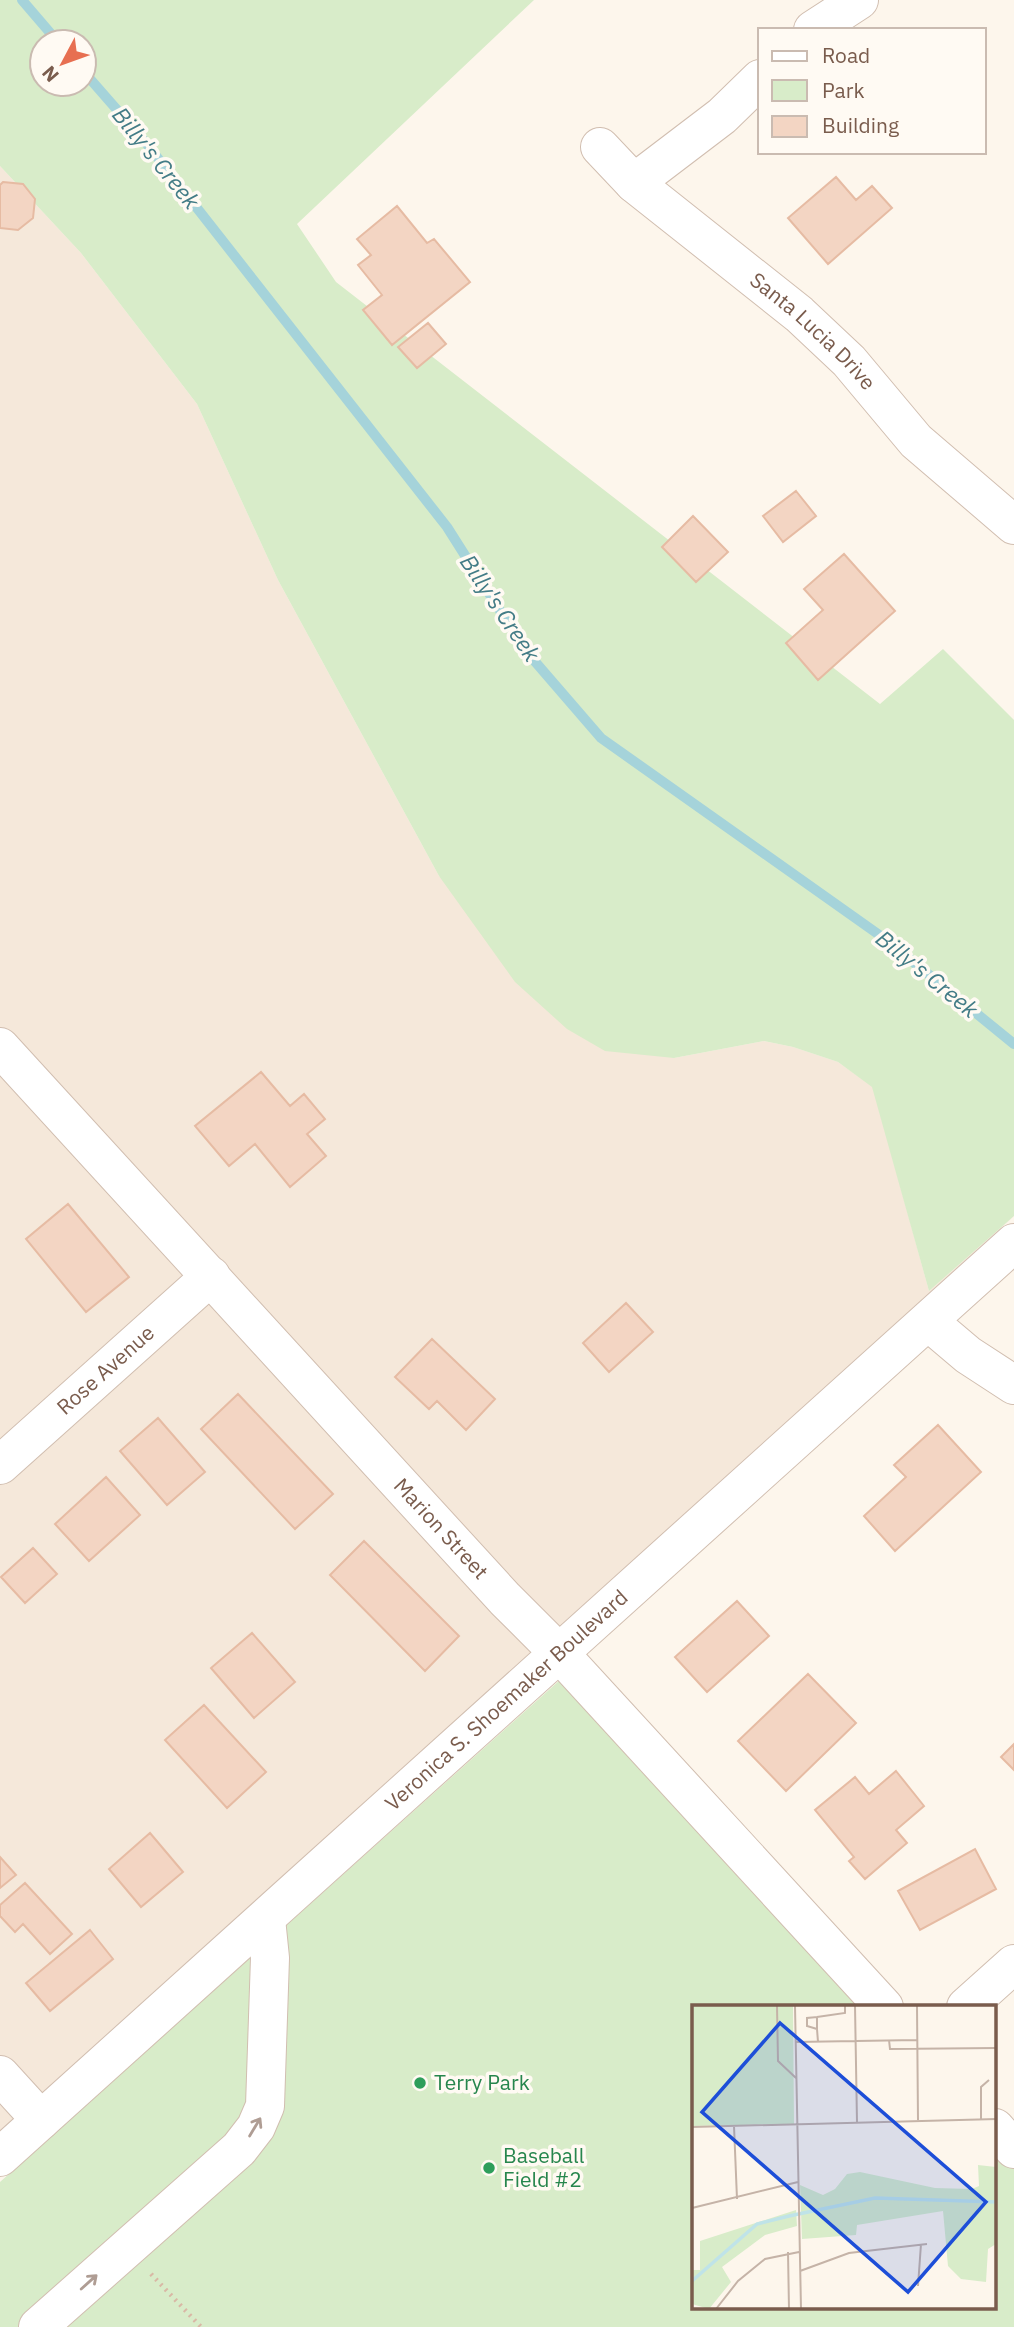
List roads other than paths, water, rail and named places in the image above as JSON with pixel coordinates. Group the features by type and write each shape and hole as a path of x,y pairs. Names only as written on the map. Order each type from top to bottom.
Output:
{"street":[{"path":"816,28 859,0"},
{"path":"634,183 722,116 758,81"},
{"name":"Santa Lucia Drive","path":"600,147 634,183 799,314 849,361 916,441 1014,525"},
{"name":"Marion Street","path":"0,1047 505,1599 561,1655 882,2005"},
{"name":"Veronica S. Shoemaker Boulevard","path":"0,2157 561,1655 1014,1243"},
{"name":"Rose Avenue","path":"0,1465 211,1276"},
{"path":"929,1322 968,1355 1014,1385"},
{"path":"38,2327 239,2149 256,2127 265,2106 270,1970 266,1919"},
{"path":"967,2005 1014,1964"},
{"path":"0,2075 41,2120"},
{"path":"996,2129 1014,2149"}],"waterway":[{"name":"Billy's Creek","path":"22,0 46,28"},
{"name":"Billy's Creek","path":"98,88 146,143 447,527 525,650 601,738 885,939 1014,1044"}],"place":[{"name":"Terry Park","path":"420,2083"},
{"name":"Baseball Field #2","path":"489,2168"}]}
